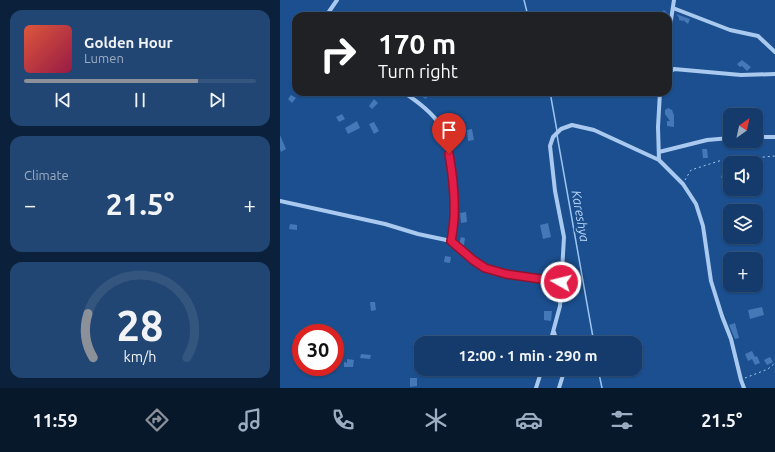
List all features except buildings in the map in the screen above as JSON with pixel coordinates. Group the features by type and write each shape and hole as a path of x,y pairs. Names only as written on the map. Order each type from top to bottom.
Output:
{"street":[{"path":"328,12 336,0"},
{"path":"672,17 674,0"},
{"path":"673,8 730,30 758,36 775,52"},
{"path":"672,70 741,75 775,74"},
{"path":"408,96 432,115 440,125 445,139 453,179 453,226 451,241"},
{"path":"659,160 658,127 660,96"},
{"path":"553,336 560,306 564,237 557,203 550,156 550,146 553,137 561,129 572,125 594,130 659,160 683,184 696,204 700,218 711,281 731,339 744,388"},
{"path":"763,137 775,138"},
{"path":"659,152 707,140 723,139"},
{"path":"280,201 385,224 418,234 451,241 485,268 506,274 561,282"},
{"path":"554,332 555,336"},
{"path":"536,388 540,376"},
{"path":"559,388 563,376"}],"path":[{"path":"683,184 691,170 719,161 775,156"},
{"path":"741,380 768,369 775,363"}],"waterway":[{"name":"Kareshya","path":"524,0 527,12"},
{"name":"Kareshya","path":"551,96 557,131"},
{"name":"Kareshya","path":"557,135 593,336"},
{"name":"Kareshya","path":"599,376 602,388"}],"route":[{"path":"449,154 453,179 453,233 451,241 479,265 498,273 561,282"}]}
